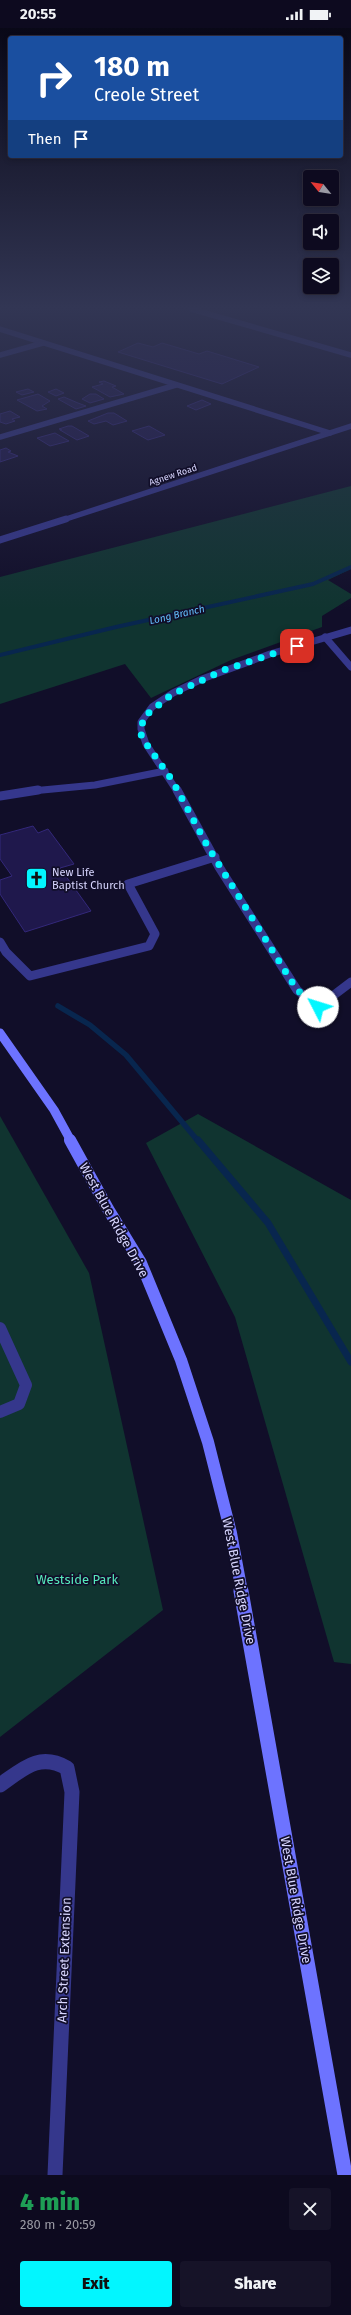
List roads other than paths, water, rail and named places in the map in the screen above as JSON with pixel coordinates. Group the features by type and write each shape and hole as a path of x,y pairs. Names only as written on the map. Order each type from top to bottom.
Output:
{"main road":[{"name":"West Blue Ridge Drive","path":"0,1033 54,1110 108,1209 141,1263 181,1360 208,1442 231,1533 345,2175"}],"street":[{"path":"0,437 94,409"},
{"path":"254,409 330,433"},
{"name":"Agnew Road","path":"0,540 351,426"},
{"path":"351,630 256,658 196,682 171,695 145,716 141,722 141,734 165,771 214,857 297,990 318,1007 351,982"},
{"path":"325,637 351,667"},
{"path":"0,796 42,789 95,784 165,771"},
{"path":"0,942 3,953 30,976 149,946 155,934 128,884 214,857"},
{"path":"0,1328 26,1385 19,1404 0,1412"},
{"name":"Arch Street Extension","path":"0,1785 31,1764 47,1759 58,1762 67,1768 72,1792 55,2175"}],"waterway":[{"name":"Long Branch","path":"0,655 116,627 313,584 351,567"},
{"path":"58,1006 90,1025 126,1055 198,1141"},
{"path":"198,1140 268,1223 351,1362"}],"place":[{"name":"New Life Baptist Church","path":"36,878"}],"park label":[{"name":"Westside Park","path":"77,1579"}]}
